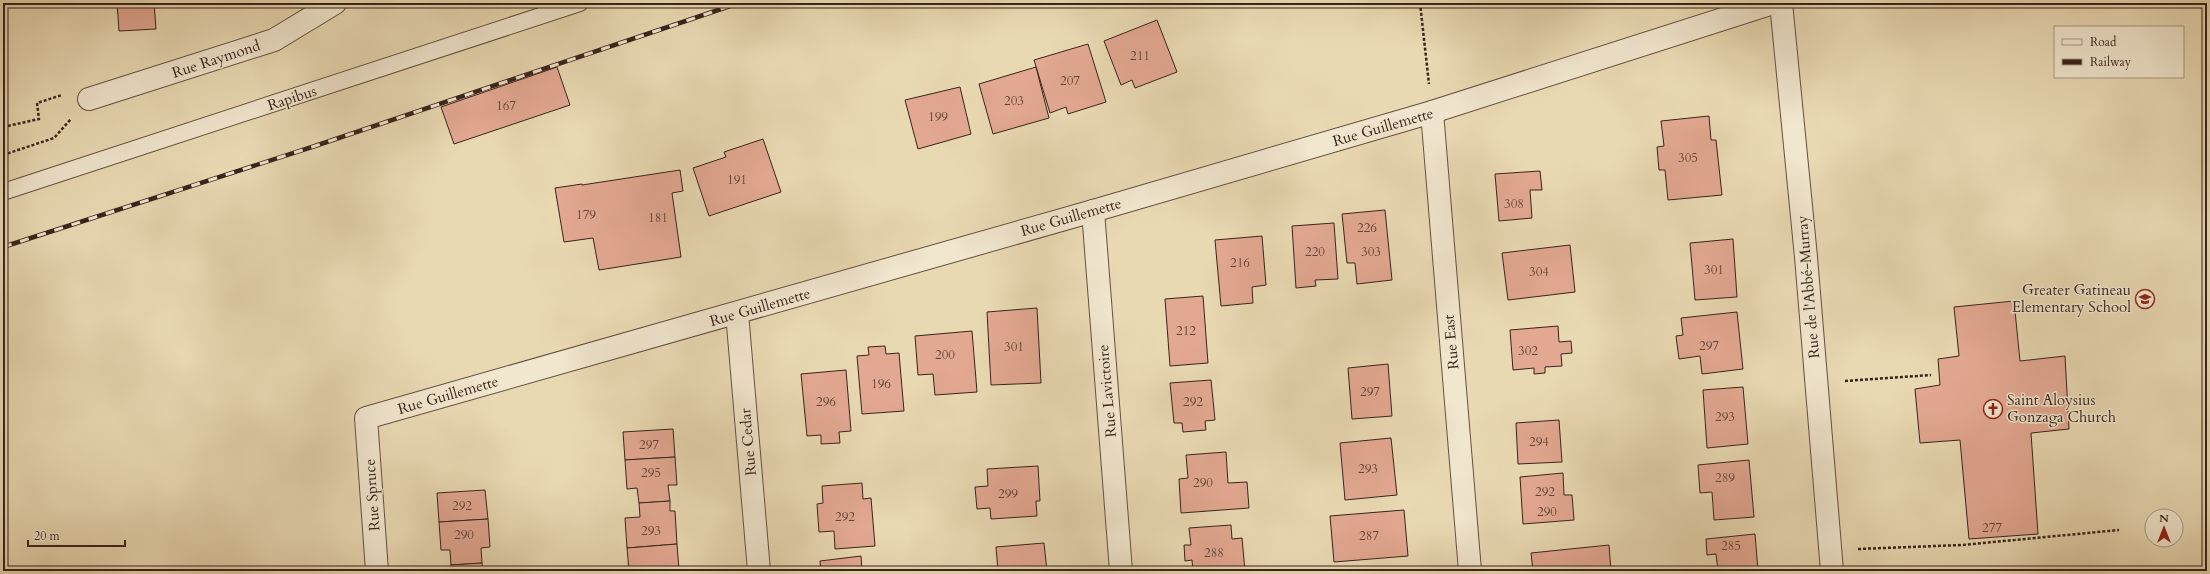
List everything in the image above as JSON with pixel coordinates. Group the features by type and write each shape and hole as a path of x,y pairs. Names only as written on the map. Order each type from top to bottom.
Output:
{"street":[{"name":"Rue Raymond","path":"89,99 274,40 335,3"},
{"name":"Rue Guillemette","path":"366,418 1093,211 1432,112 1773,3"},
{"name":"Rue de l'Abbé-Murray","path":"1781,3 1832,562"},
{"name":"Rue East","path":"1432,112 1470,571"},
{"name":"Rue Lavictoire","path":"1093,211 1121,571"},
{"name":"Rue Cedar","path":"737,313 759,571"},
{"name":"Rue Spruce","path":"366,418 377,571"}],"lane":[{"name":"Rapibus","path":"3,192 580,3"}],"path":[{"path":"1420,3 1432,112"},
{"path":"3,127 39,119 38,103 87,87 89,99 54,138 3,155"},
{"path":"1816,384 1930,375"},
{"path":"1832,562 1962,545 2119,530"}],"building":[{"path":"117,3 154,3 156,29 119,31"},
{"path":"1157,20 1177,72 1135,88 1132,80 1121,85 1104,41"},
{"path":"1088,44 1106,102 1068,114 1066,107 1050,113 1034,60"},
{"path":"557,67 570,105 454,144 441,107"},
{"path":"1036,67 1049,118 993,134 979,84"},
{"path":"2204,82 2207,82 2207,112"},
{"path":"960,87 971,134 918,149 905,100"},
{"path":"1709,116 1711,140 1716,140 1722,195 1668,200 1665,170 1659,170 1657,147 1664,146 1661,121"},
{"path":"763,139 781,192 709,216 693,168 726,157 724,152"},
{"path":"680,170 683,191 672,193 681,257 599,270 593,238 564,242 555,188"},
{"path":"1540,171 1542,190 1530,190 1532,218 1499,221 1495,174"},
{"path":"1385,210 1392,280 1357,284 1355,263 1347,263 1342,214"},
{"path":"1334,223 1338,279 1315,280 1316,286 1296,288 1292,226"},
{"path":"1262,236 1266,285 1252,287 1253,303 1221,306 1215,240"},
{"path":"1733,239 1737,297 1695,300 1690,243"},
{"path":"1570,245 1575,292 1508,300 1502,253"},
{"path":"1203,296 1208,363 1170,366 1165,299"},
{"name":"Saint Aloysius Gonzaga Church","path":"2014,301 2020,361 2065,356 2069,429 2031,433 2038,534 1969,539 1960,440 1920,443 1915,389 1940,385 1938,359 1959,356 1954,307"},
{"path":"1037,308 1041,383 991,385 987,312"},
{"path":"1737,312 1743,369 1702,374 1700,356 1679,359 1676,336 1683,335 1681,318"},
{"path":"1558,326 1559,342 1571,341 1572,353 1561,354 1562,366 1545,367 1545,373 1534,374 1534,368 1513,370 1510,330"},
{"path":"972,331 977,392 935,395 933,374 918,375 915,336"},
{"path":"885,346 886,354 899,353 904,411 862,414 857,356 869,355 868,347"},
{"path":"1388,364 1392,416 1352,419 1348,368"},
{"path":"846,370 851,431 839,432 840,443 821,444 821,435 807,436 801,374"},
{"path":"1211,380 1215,420 1205,421 1206,430 1183,432 1182,423 1174,423 1170,383"},
{"path":"1743,387 1748,444 1707,448 1703,390"},
{"path":"1559,420 1562,462 1518,464 1516,423"},
{"path":"673,429 675,457 625,460 623,432"},
{"path":"1391,438 1397,495 1345,500 1340,443"},
{"path":"1226,452 1228,483 1247,482 1249,508 1181,513 1179,479 1188,478 1186,455"},
{"path":"675,457 677,485 668,485 670,501 639,503 637,488 627,489 625,460"},
{"path":"1749,460 1754,517 1714,520 1712,492 1700,493 1698,465"},
{"path":"1038,466 1040,501 1036,501 1037,516 991,519 990,508 977,509 975,487 988,486 987,469"},
{"path":"1563,473 1564,495 1572,495 1574,520 1523,524 1520,477"},
{"path":"862,483 863,499 871,498 875,546 835,549 834,531 819,532 817,504 823,503 822,486"},
{"path":"485,490 488,519 439,522 437,493"},
{"path":"670,501 670,511 675,511 677,544 627,548 625,518 640,517 639,503"},
{"path":"1404,510 1408,556 1334,562 1330,516"},
{"path":"488,519 490,547 481,548 482,563 451,565 450,550 441,550 439,522"},
{"path":"1231,525 1232,539 1242,538 1245,571 1193,571 1192,560 1185,561 1184,545 1191,545 1189,528"},
{"path":"1755,534 1758,571 1718,571 1716,554 1707,555 1706,539"},
{"path":"1044,543 1047,571 998,571 996,547"},
{"path":"677,544 679,570 629,571 627,548"},
{"path":"1609,545 1611,571 1533,571 1531,553"},
{"path":"861,556 862,571 821,571 820,561"},
{"path":"482,563 483,571 451,571 451,565"}],"railway":[{"path":"3,247 315,146 739,3"}],"place":[{"name":"Greater Gatineau Elementary School","path":"2145,299"},
{"name":"Saint Aloysius Gonzaga Church","path":"1993,409"}]}
